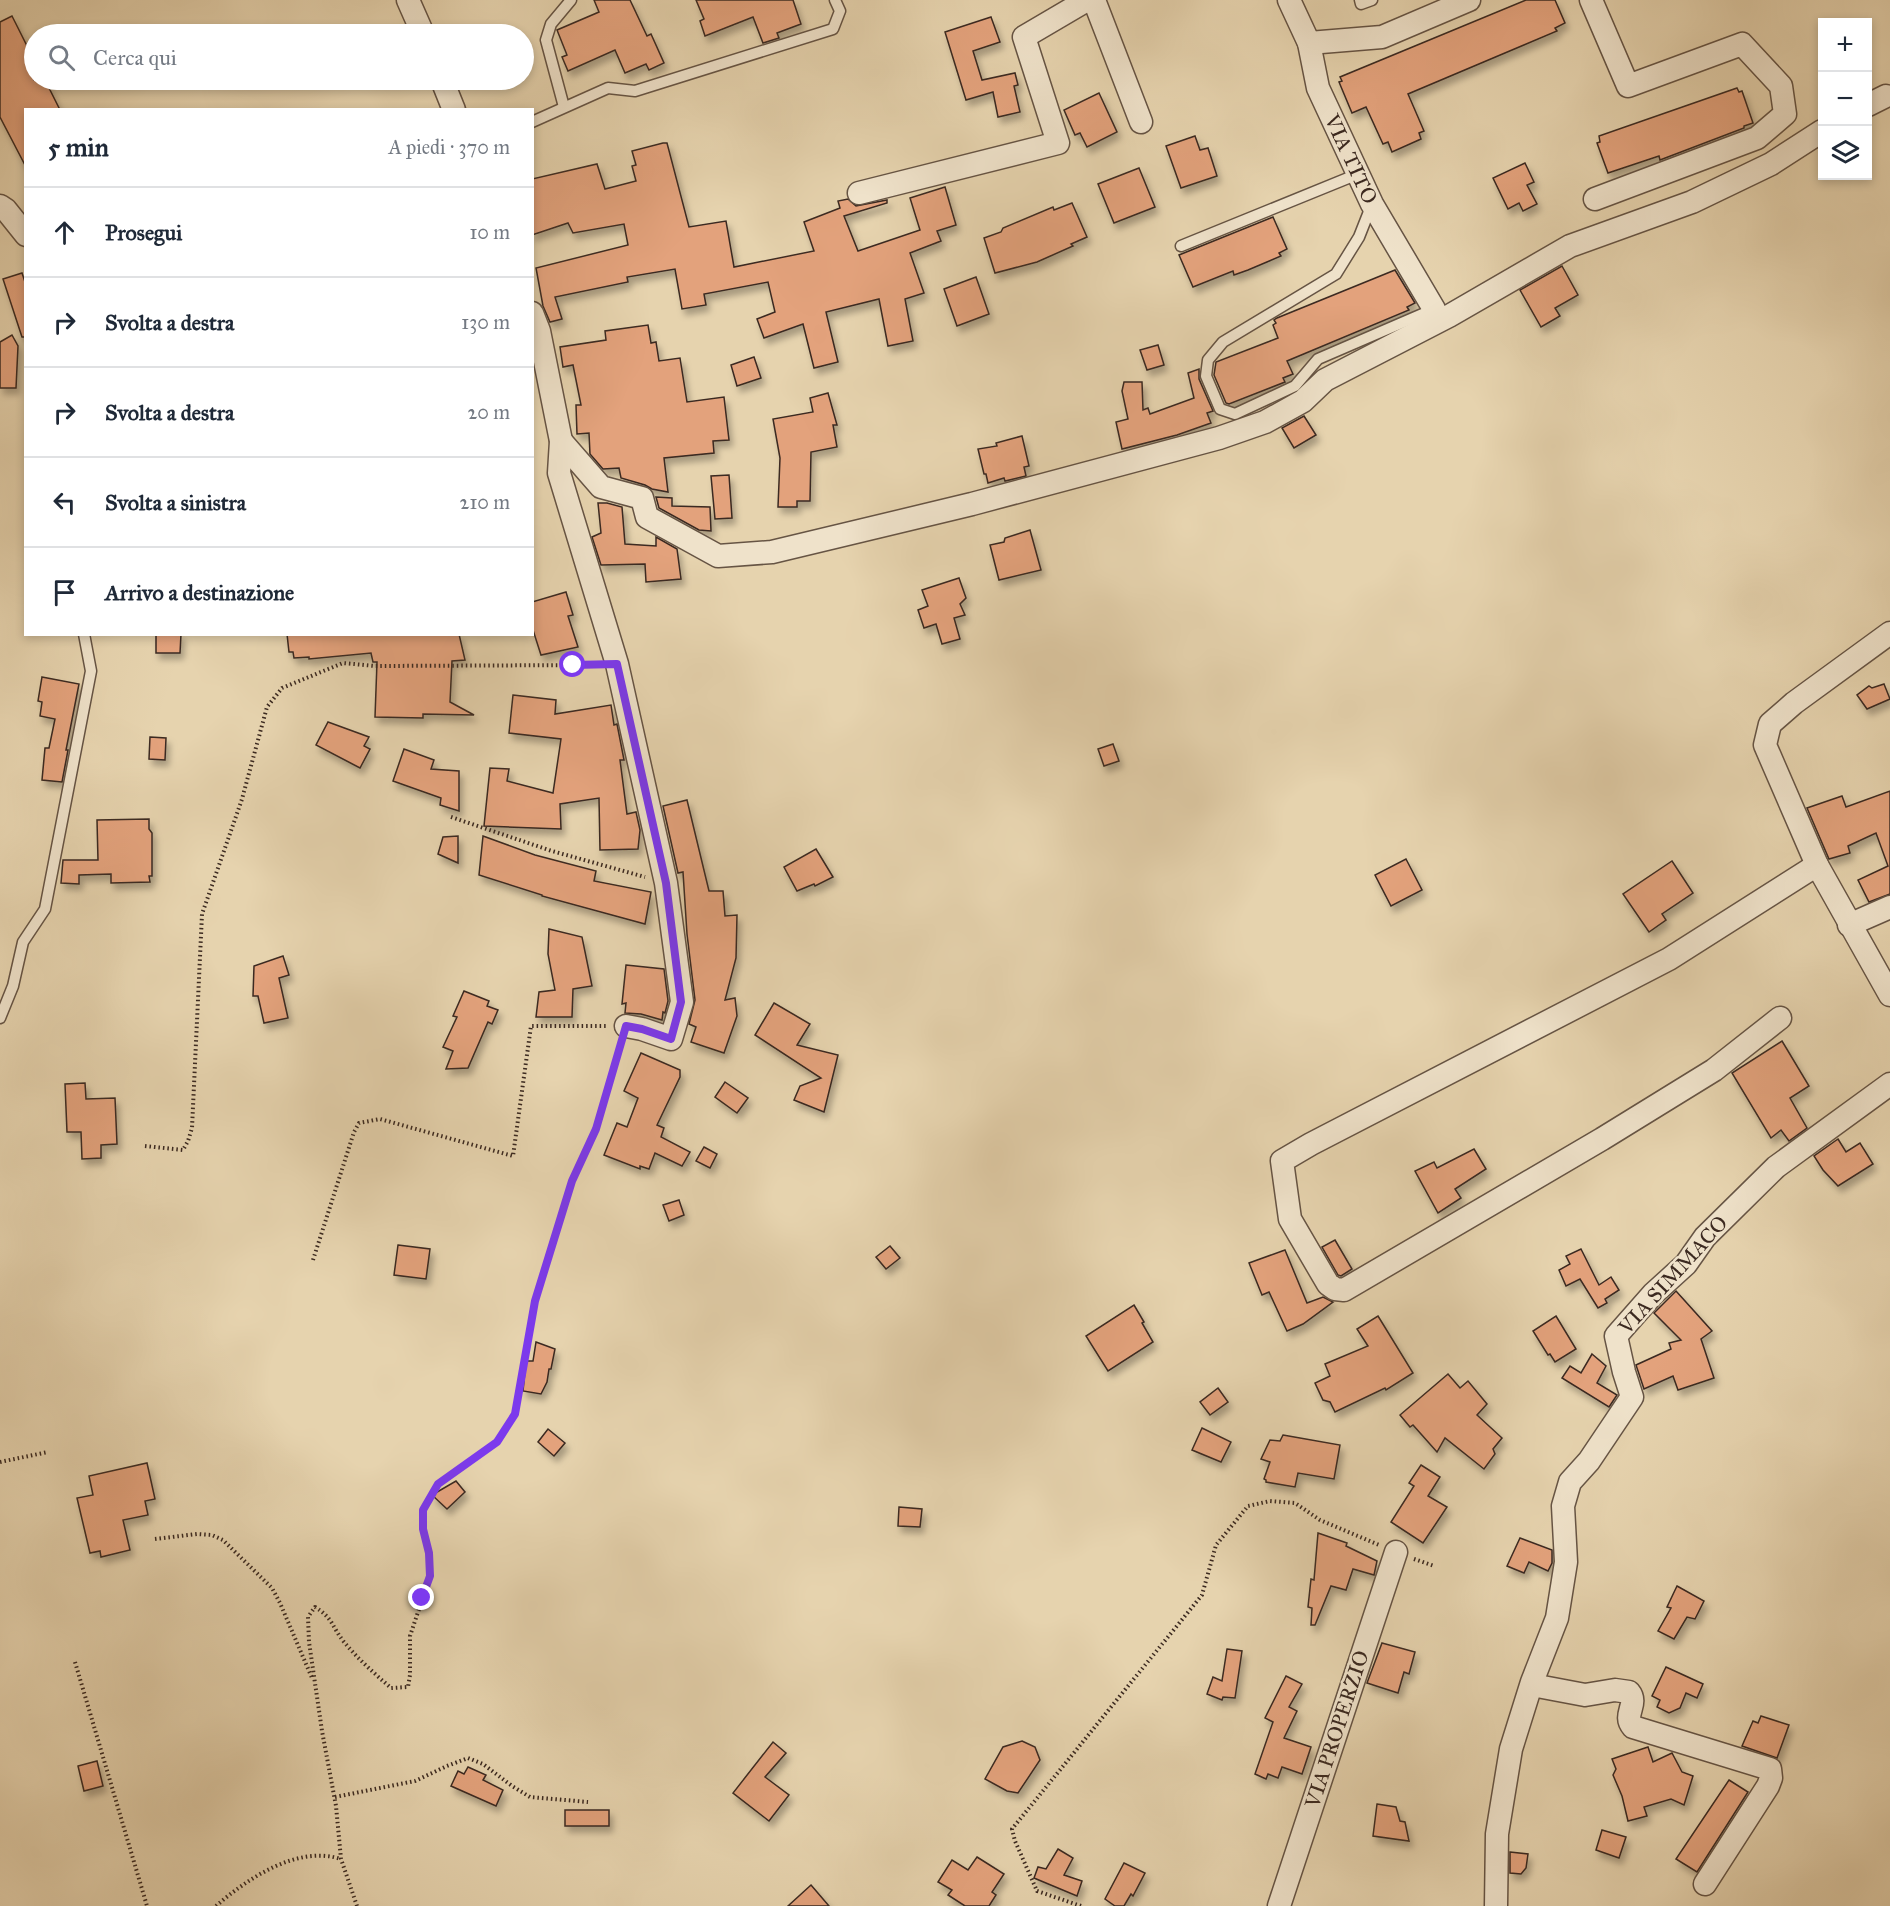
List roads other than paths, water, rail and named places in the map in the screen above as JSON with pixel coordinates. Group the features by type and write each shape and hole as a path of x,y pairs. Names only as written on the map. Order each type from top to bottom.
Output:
{"street":[{"path":"408,0 419,24"},
{"path":"859,193 1058,143 1024,37 1087,0"},
{"path":"1094,0 1141,122"},
{"name":"VIA TITO","path":"1289,0 1309,43 1318,88 1372,204 1434,309"},
{"path":"1309,43 1383,37 1469,0"},
{"path":"1591,0 1628,86 1742,45 1781,86 1785,114 1757,138 1595,199"},
{"path":"446,90 453,108"},
{"path":"561,441 601,487 642,498 647,517 718,556 772,552 972,504 1219,438 1265,422 1303,400 1325,380 1449,316 1570,246 1692,202 1771,164 1818,134"},
{"path":"0,206 24,232"},
{"path":"534,318 539,331 561,441 559,473 617,664 666,883 681,1002 679,1011 671,1039 626,1026"},
{"path":"1890,633 1794,703 1770,724 1765,745 1817,865 1890,995"},
{"path":"1780,1018 1714,1070 1602,1139 1344,1290 1335,1289 1328,1284 1290,1219 1282,1161 1669,959 1817,865"},
{"path":"1850,925 1890,907"},
{"name":"VIA SIMMACO","path":"1496,1906 1497,1834 1511,1749 1557,1618 1566,1562 1563,1506 1570,1482 1588,1461 1632,1397 1616,1336 1653,1294 1686,1264 1705,1238 1776,1167 1890,1084"},
{"name":"VIA PROPERZIO","path":"1279,1906 1396,1552"},
{"path":"1532,1685 1585,1695 1615,1690 1629,1692 1633,1702 1628,1716 1629,1723 1633,1727 1770,1769 1771,1778 1768,1786 1705,1884"}],"lane":[{"path":"564,107 546,40 551,24 571,0"},
{"path":"534,121 608,88 635,91 833,29 840,11 835,0"},
{"path":"1360,0 1361,4 1371,0"},
{"path":"1181,246 1358,174"},
{"path":"1372,204 1359,237 1336,274 1223,342 1208,360 1206,376 1220,409 1235,414 1295,386 1318,359 1434,309"},
{"path":"0,1018 13,986 23,942 45,909 91,671 84,636"}]}
